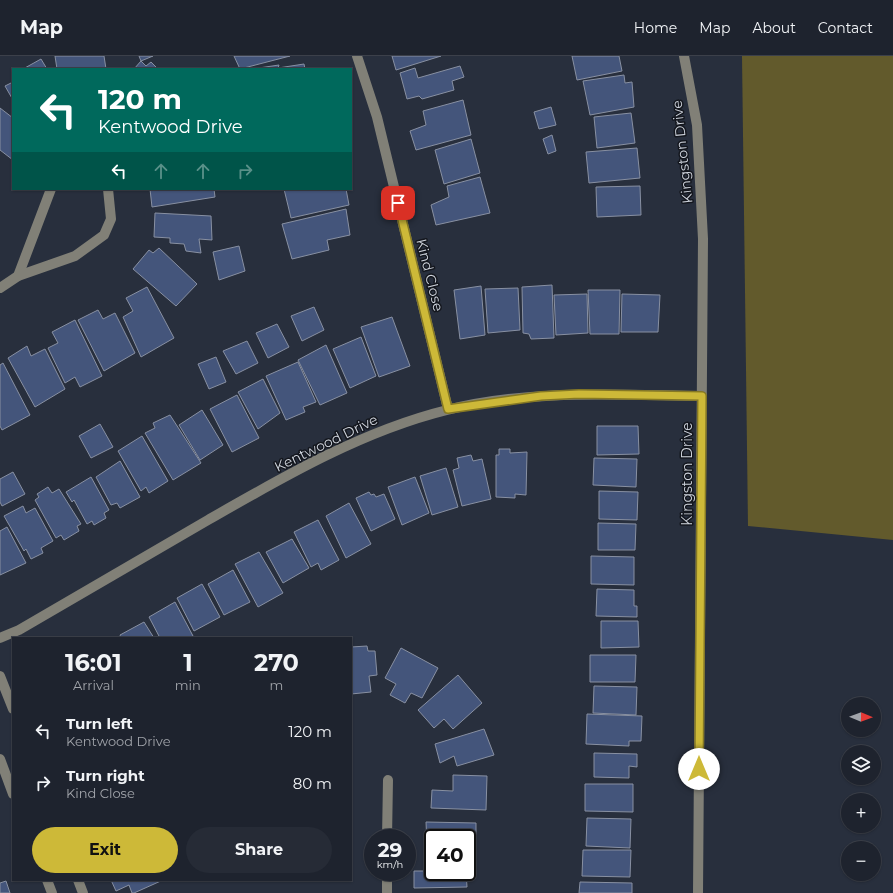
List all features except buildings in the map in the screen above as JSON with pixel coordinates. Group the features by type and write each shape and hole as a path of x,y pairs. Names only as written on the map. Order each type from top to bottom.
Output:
{"street":[{"name":"Kind Close","path":"358,56 377,117 448,409"},
{"name":"Kingston Drive","path":"684,56 696,125 701,182 703,239 698,893"},
{"path":"18,276 51,190"},
{"path":"0,288 18,276 75,256 104,234 111,219 108,190"},
{"name":"Kentwood Drive","path":"0,638 18,630 260,490 349,445 390,428 448,409 541,396 579,394 702,396"},
{"path":"0,676 12,706"},
{"path":"0,759 12,791"},
{"path":"387,829 388,780"},
{"path":"47,881 52,893"},
{"path":"78,881 83,893"},
{"path":"387,881 387,893"}],"shaded area":[{"path":"742,56 893,56 893,540 748,526"}],"route":[{"path":"398,203 448,409 541,396 579,394 702,396 699,769"}]}
